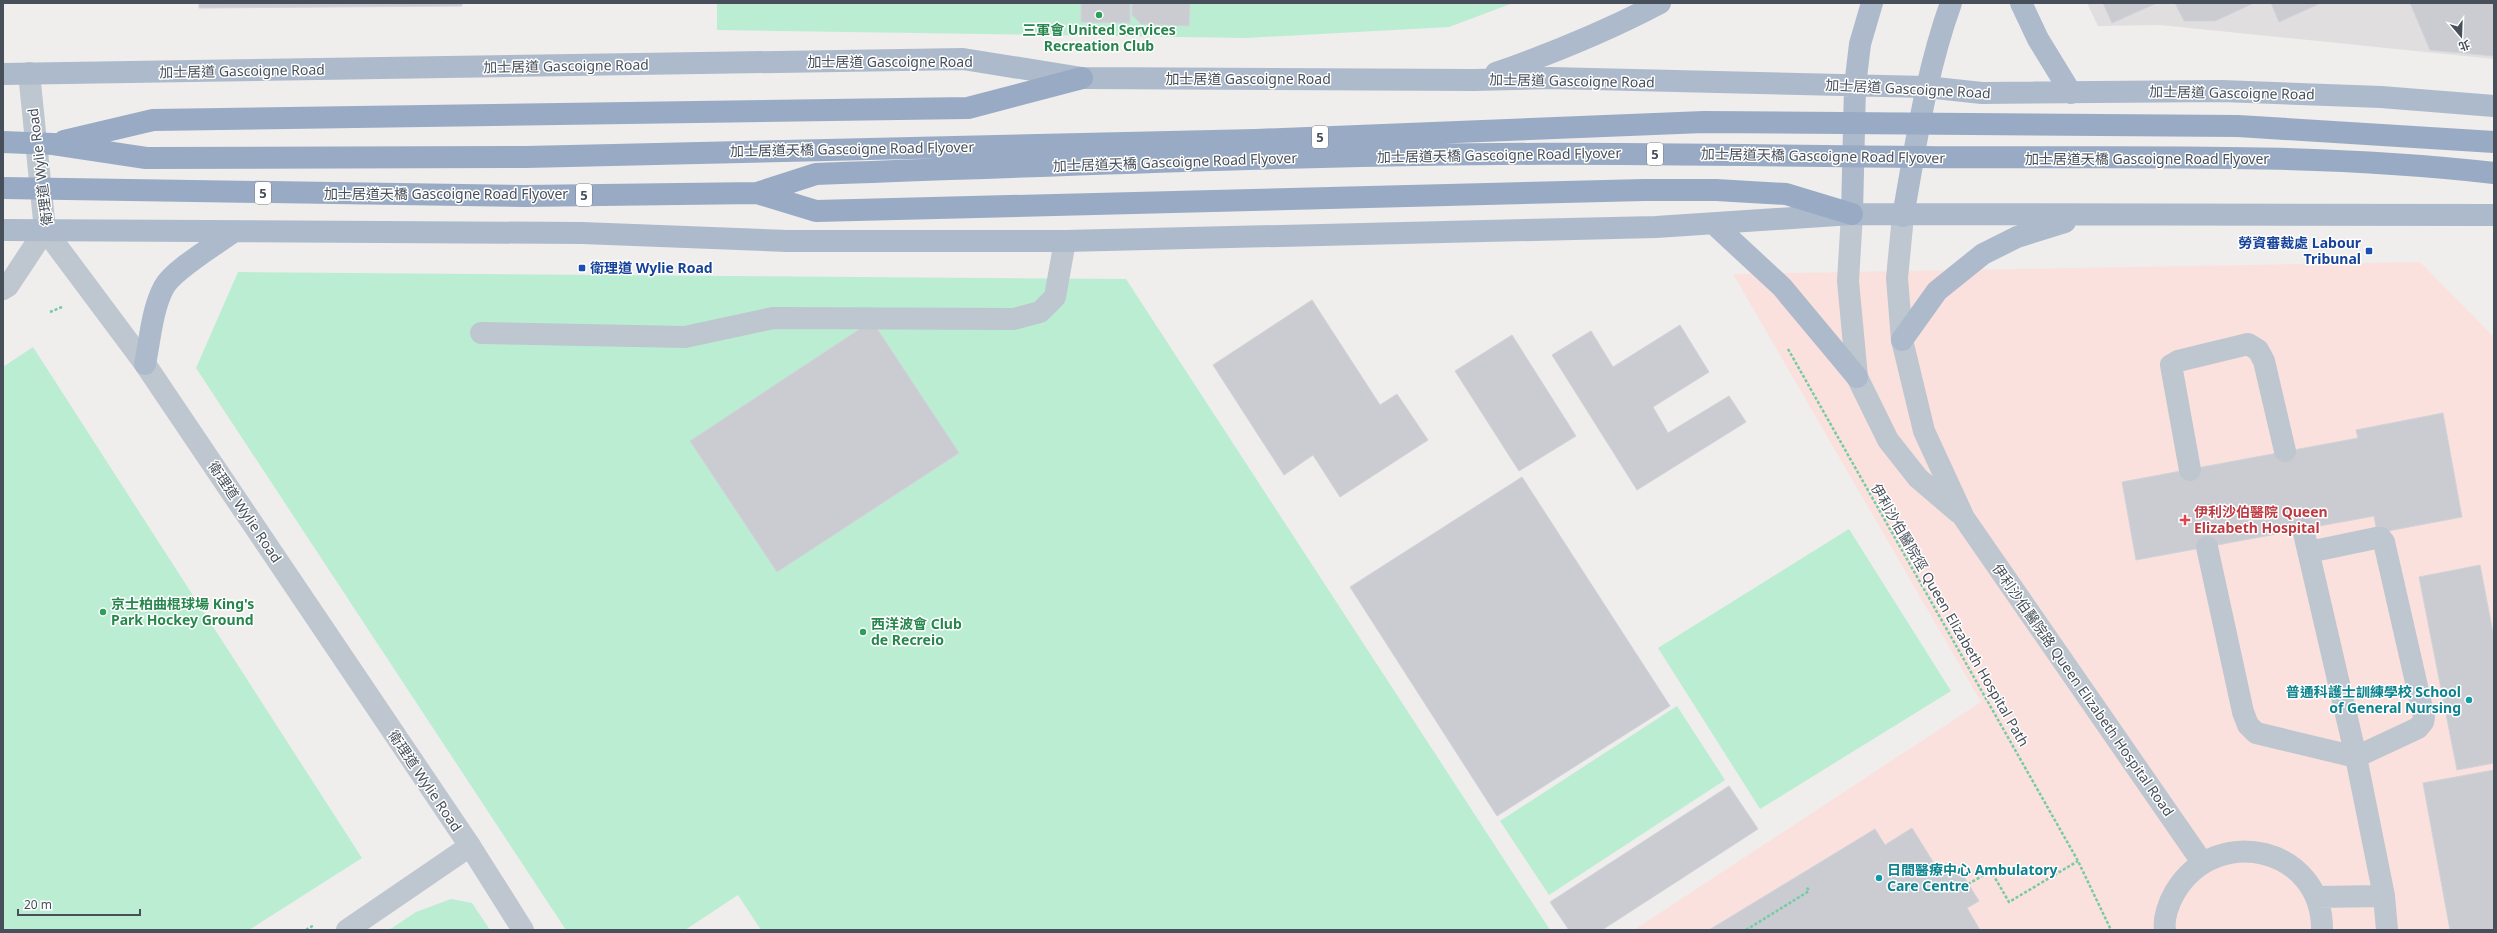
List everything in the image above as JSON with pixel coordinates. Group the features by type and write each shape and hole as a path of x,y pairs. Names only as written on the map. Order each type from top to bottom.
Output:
{"highway":[{"path":"53,144 153,120 968,108 1082,78"},
{"name":"加士居道天橋 Gascoigne Road Flyover","path":"3,142 53,144 146,158 645,155 825,149 1256,140 1704,122 2238,126 2494,142"},
{"name":"加士居道天橋 Gascoigne Road Flyover","path":"3,188 524,196 757,193 816,174 1247,159 1497,154 2238,158 2401,165 2494,173"},
{"path":"757,193 816,211 1644,190 1716,190 1786,194 1852,214"}],"main road":[{"path":"1474,80 1556,52 1603,32 1660,3"},
{"path":"1852,214 1855,86 1860,44 1872,3"},
{"path":"1904,216 1926,87 1936,47 1951,3"},
{"path":"2021,3 2038,39 2071,93"},
{"name":"加士居道 Gascoigne Road","path":"3,74 963,59 1082,78 1474,80 1550,78 1926,87 1982,93 2222,91 2381,97 2494,106"},
{"path":"3,230 144,229 233,232 582,233 787,241 1065,241 1714,224 1852,214 1904,216 2494,215"},
{"path":"1902,340 1937,291 1983,254 2016,237 2086,216"},
{"path":"1714,224 1782,287 1857,377"},
{"path":"145,364 156,313 164,286 177,273 233,232"}],"street":[{"name":"衛理道 Wylie Road","path":"29,74 45,230 145,364 470,846 523,930"},
{"name":"伊利沙伯醫院路 Queen Elizabeth Hospital Road","path":"1852,214 1848,281 1857,377 1888,440 1918,478 1964,518"},
{"name":"伊利沙伯醫院路 Queen Elizabeth Hospital Road","path":"1904,216 1897,278 1902,340 1924,431 1964,518 2202,862"},
{"path":"3,289 8,286 45,230"},
{"path":"480,333 685,337 773,318 1014,319 1040,312 1054,297 1065,241"},
{"path":"2190,470 2171,365 2178,361 2248,344 2258,350 2264,361 2285,451"},
{"path":"2303,529 2356,757 2384,896 2387,930"},
{"path":"2207,547 2243,712 2248,725 2256,733 2356,757 2418,728 2423,722 2424,717 2384,542 2381,538 2376,538 2309,552"},
{"path":"347,930 470,846"},
{"path":"2164,930 2169,901 2183,879 2202,862 2228,852 2254,852 2280,859 2301,875 2316,897 2322,918 2322,930"},
{"path":"2316,897 2384,896"}],"path":[{"name":"伊利沙伯醫院徑 Queen Elizabeth Hospital Path","path":"1787,347 2078,861 2110,930"},
{"path":"1968,884 1991,870 2009,902 2078,861"},
{"path":"1746,930 1809,891 1806,886"}],"shaded area":[{"path":"2087,3 2494,3 2494,59 2160,25 2098,26"},
{"name":"伊利沙伯醫院 Queen Elizabeth Hospital","path":"2420,262 2494,337 2494,930 1634,930 1981,702 1733,274"}],"green space":[{"name":"三軍會 United Services Recreation Club","path":"717,3 1513,3 1449,27 1246,38 717,30"},
{"name":"西洋波會 Club de Recreio","path":"238,272 1126,279 1550,930 761,930 738,895 685,930 566,930 196,368"},
{"name":"京士柏曲棍球場 King's Park Hockey Ground","path":"33,347 362,858 249,930 3,930 3,367"},
{"path":"1849,529 1951,691 1760,809 1658,648"},
{"path":"1677,706 1725,780 1549,895 1500,821"},
{"path":"451,899 472,903 490,930 389,930 416,912"}],"building":[{"path":"199,3 462,3 462,6 199,8"},
{"path":"1081,3 1130,3 1130,23 1081,22"},
{"path":"1132,3 1190,3 1189,26 1141,24 1132,15"},
{"path":"2103,3 2157,3 2112,23"},
{"path":"2175,3 2254,3 2215,21 2184,21"},
{"path":"2271,3 2321,3 2279,22"},
{"path":"2410,3 2494,3 2494,56 2430,50"},
{"path":"1312,300 1380,405 1397,394 1428,440 1340,497 1313,455 1284,475 1213,365"},
{"path":"872,321 959,453 777,572 690,441"},
{"path":"1680,325 1709,372 1653,407 1668,433 1729,396 1746,422 1637,490 1552,355 1591,331 1613,367"},
{"path":"1512,335 1576,436 1519,471 1455,371"},
{"path":"2443,413 2462,517 2377,533 2374,516 2136,560 2122,482 2358,438 2356,430"},
{"path":"1522,477 1670,706 1497,816 1350,587"},
{"name":"普通科護士訓練學校 School of General Nursing","path":"2480,565 2494,638 2494,763 2457,770 2419,577"},
{"path":"2494,770 2494,930 2450,930 2423,783"},
{"path":"1729,786 1758,829 1602,930 1569,930 1550,902"},
{"name":"日間醫療中心 Ambulatory Care Centre","path":"1912,828 1940,873 1956,864 1979,901 1967,908 1980,930 1709,930 1875,829 1885,845"}],"place":[{"name":"三軍會 United Services Recreation Club","path":"1099,15"},
{"name":"勞資審裁處 Labour Tribunal","path":"2369,251"},
{"name":"衛理道 Wylie Road","path":"582,268"},
{"name":"伊利沙伯醫院 Queen Elizabeth Hospital","path":"2185,520"},
{"name":"京士柏曲棍球場 King's Park Hockey Ground","path":"103,612"},
{"name":"西洋波會 Club de Recreio","path":"863,632"},
{"name":"普通科護士訓練學校 School of General Nursing","path":"2469,700"},
{"name":"日間醫療中心 Ambulatory Care Centre","path":"1879,878"}]}
